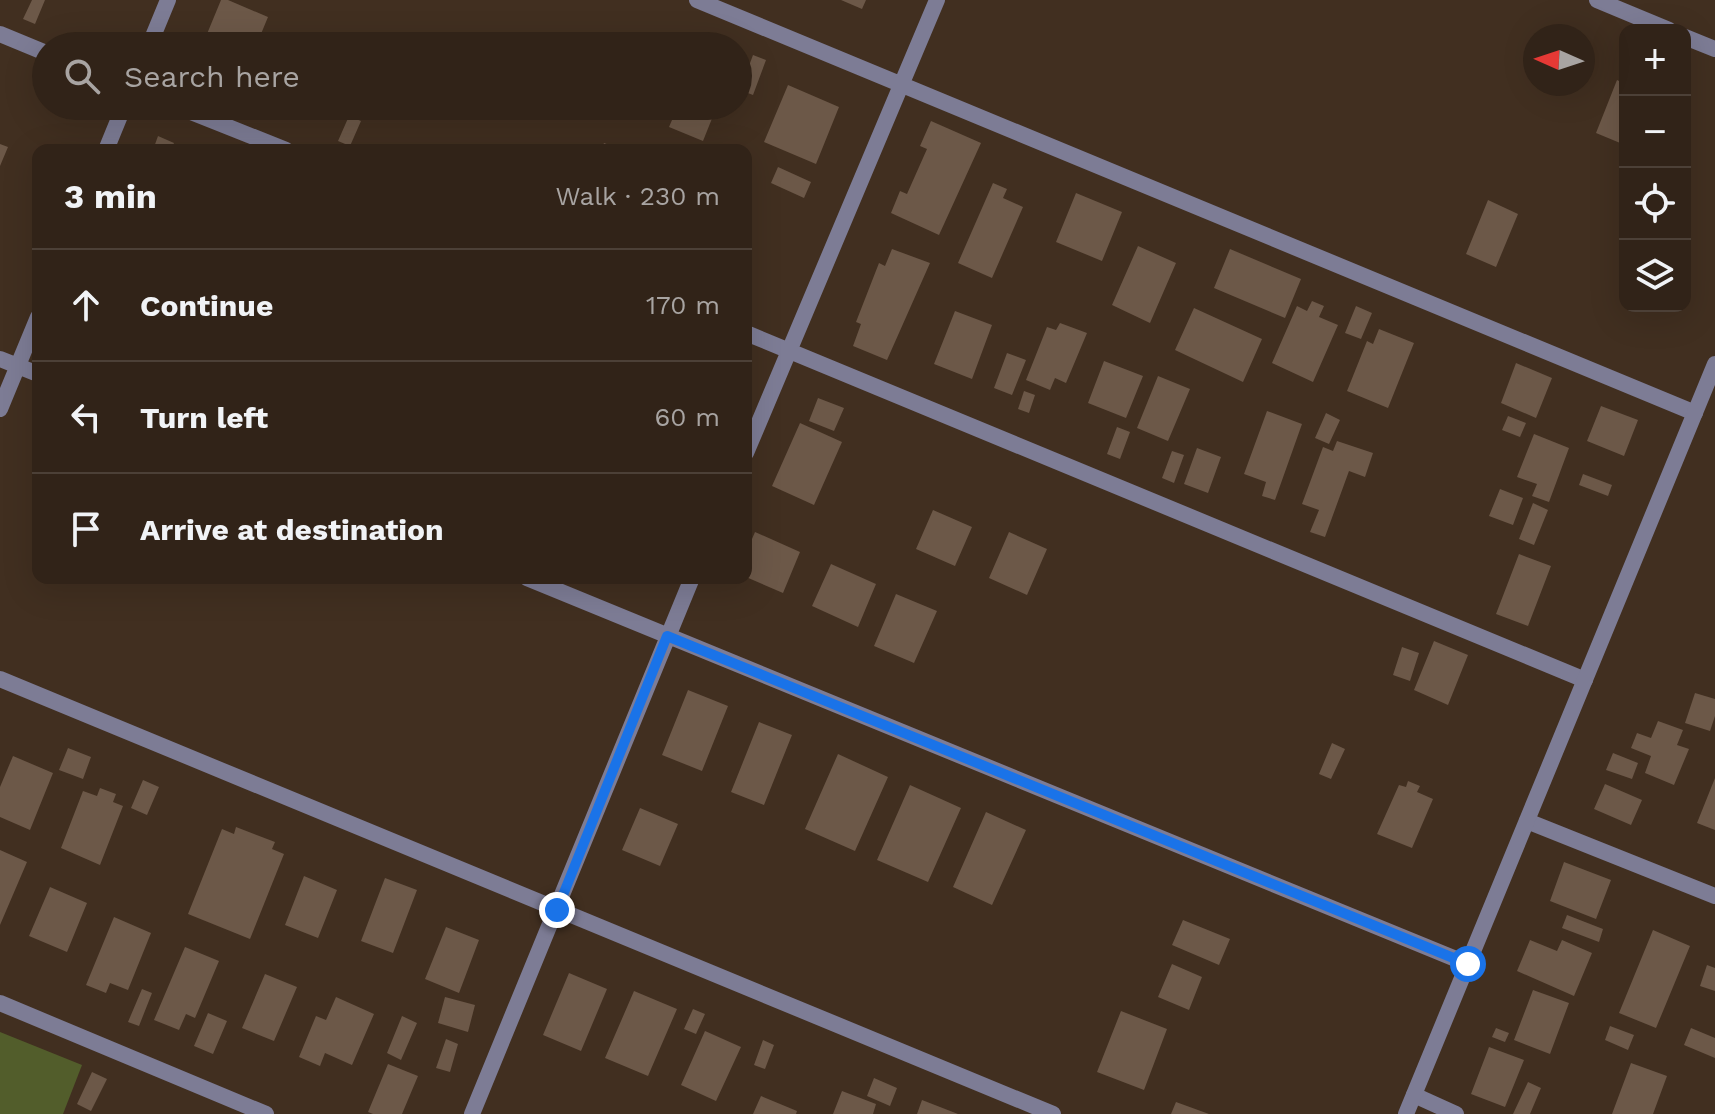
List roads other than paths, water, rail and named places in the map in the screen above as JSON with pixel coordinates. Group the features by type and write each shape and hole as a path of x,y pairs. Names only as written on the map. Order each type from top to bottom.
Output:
{"street":[{"path":"155,32 168,0"},
{"path":"697,0 1695,413"},
{"path":"752,439 937,0"},
{"path":"1597,0 1655,24"},
{"path":"0,34 32,47"},
{"path":"1691,39 1715,49"},
{"path":"108,144 118,120"},
{"path":"211,120 271,144"},
{"path":"0,409 32,332"},
{"path":"752,335 1585,680"},
{"path":"0,359 32,372"},
{"path":"1406,1114 1715,364"},
{"path":"541,584 1468,964"},
{"path":"472,1114 689,584"},
{"path":"0,679 1053,1114"},
{"path":"1527,821 1715,896"},
{"path":"0,1003 266,1114"},
{"path":"1414,1095 1456,1114"}]}
